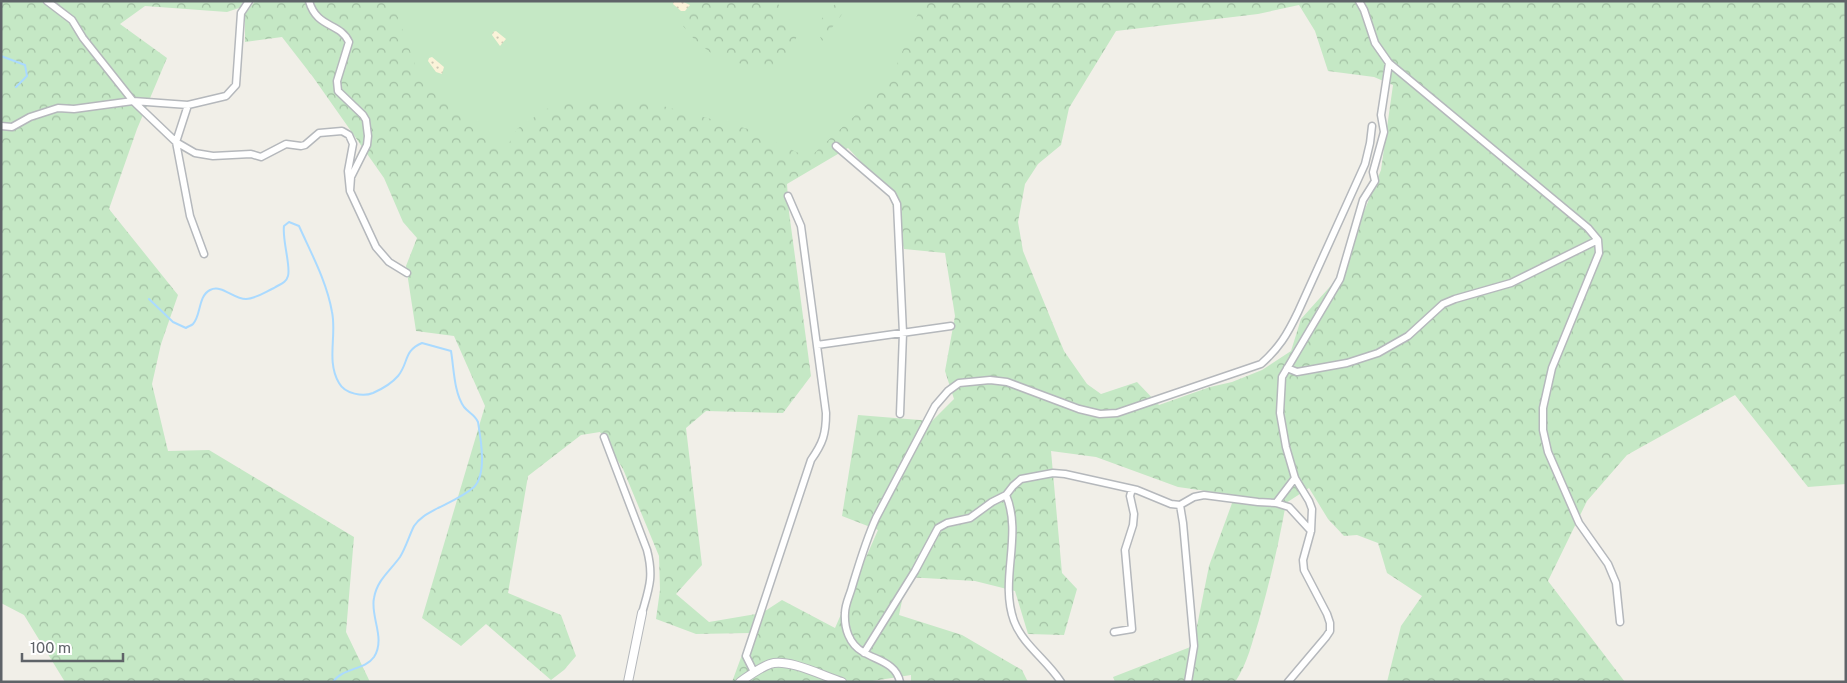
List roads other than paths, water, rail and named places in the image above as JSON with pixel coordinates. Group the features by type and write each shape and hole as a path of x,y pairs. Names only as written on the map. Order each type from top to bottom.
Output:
{"street":[{"path":"47,1 72,20 83,38 133,101 176,142 195,153 213,156 251,154 261,157 286,144 300,146 306,144 319,133 342,131 349,135 353,144 348,171 350,191 376,247 389,262 407,273"},
{"path":"1,126 12,127 30,117 58,108 74,109 133,101 188,105 226,96 236,85 241,13 249,1"},
{"path":"309,1 315,16 346,35 349,42 337,81 338,91 366,120 368,145 351,177 350,191"},
{"path":"1359,1 1375,42 1389,63 1588,228 1598,240 1599,253 1552,368 1544,400 1543,430 1548,452 1579,523 1608,564 1616,583 1620,622"},
{"path":"1288,682 1330,631 1330,624 1328,614 1304,570 1303,560 1311,531 1312,509 1295,478 1286,447 1280,412 1282,377 1340,279 1363,200 1375,181 1373,172 1384,132 1380,115 1389,63"},
{"path":"188,105 176,142 190,216 204,254"},
{"path":"900,682 896,671 890,665 858,649 847,633 845,610 868,536 892,483 935,406 948,391 959,383 990,380 1007,382 1079,409 1100,414 1117,413 1261,364 1286,337 1298,312 1365,164 1372,126"},
{"path":"836,146 892,194 897,204 903,333 900,414"},
{"path":"754,672 746,656 811,460 822,444 826,428 826,413 801,226 788,196"},
{"path":"1287,368 1297,372 1354,362 1378,353 1408,336 1443,304 1511,283 1598,240"},
{"path":"817,345 951,326"},
{"path":"604,436 650,562 651,582 642,613 628,682"},
{"path":"864,652 915,571 938,528 970,518 992,502 1006,495 1021,479 1031,476 1053,473 1132,488 1171,504 1180,505 1194,497 1204,495 1276,503 1289,507 1311,531"},
{"path":"1276,503 1295,478"},
{"path":"1114,632 1132,629 1125,550 1133,519 1130,496 1132,488"},
{"path":"1006,495 1010,503 1013,522 1009,579 1010,600 1014,619 1025,639 1054,671 1060,682"},
{"path":"1180,505 1184,523 1194,646 1188,682"},
{"path":"740,682 772,663 785,663 842,682"}],"waterway":[{"path":"1,56 25,65 27,76 16,87"},
{"path":"149,299 173,322 186,328 196,320 201,301 210,290 219,289 237,297 249,299 274,288 284,282 289,272 284,238 284,226 289,222 299,226 318,268 330,301 333,321 333,366 335,375 345,390 354,394 364,395 383,388 398,376 409,354 416,346 422,343 451,351 458,395 464,407 478,422 482,456 481,474 474,487 457,499 425,516 414,526 400,557 381,581 374,598 373,605 378,635 377,650 374,657 365,664 337,677 333,682"}]}
